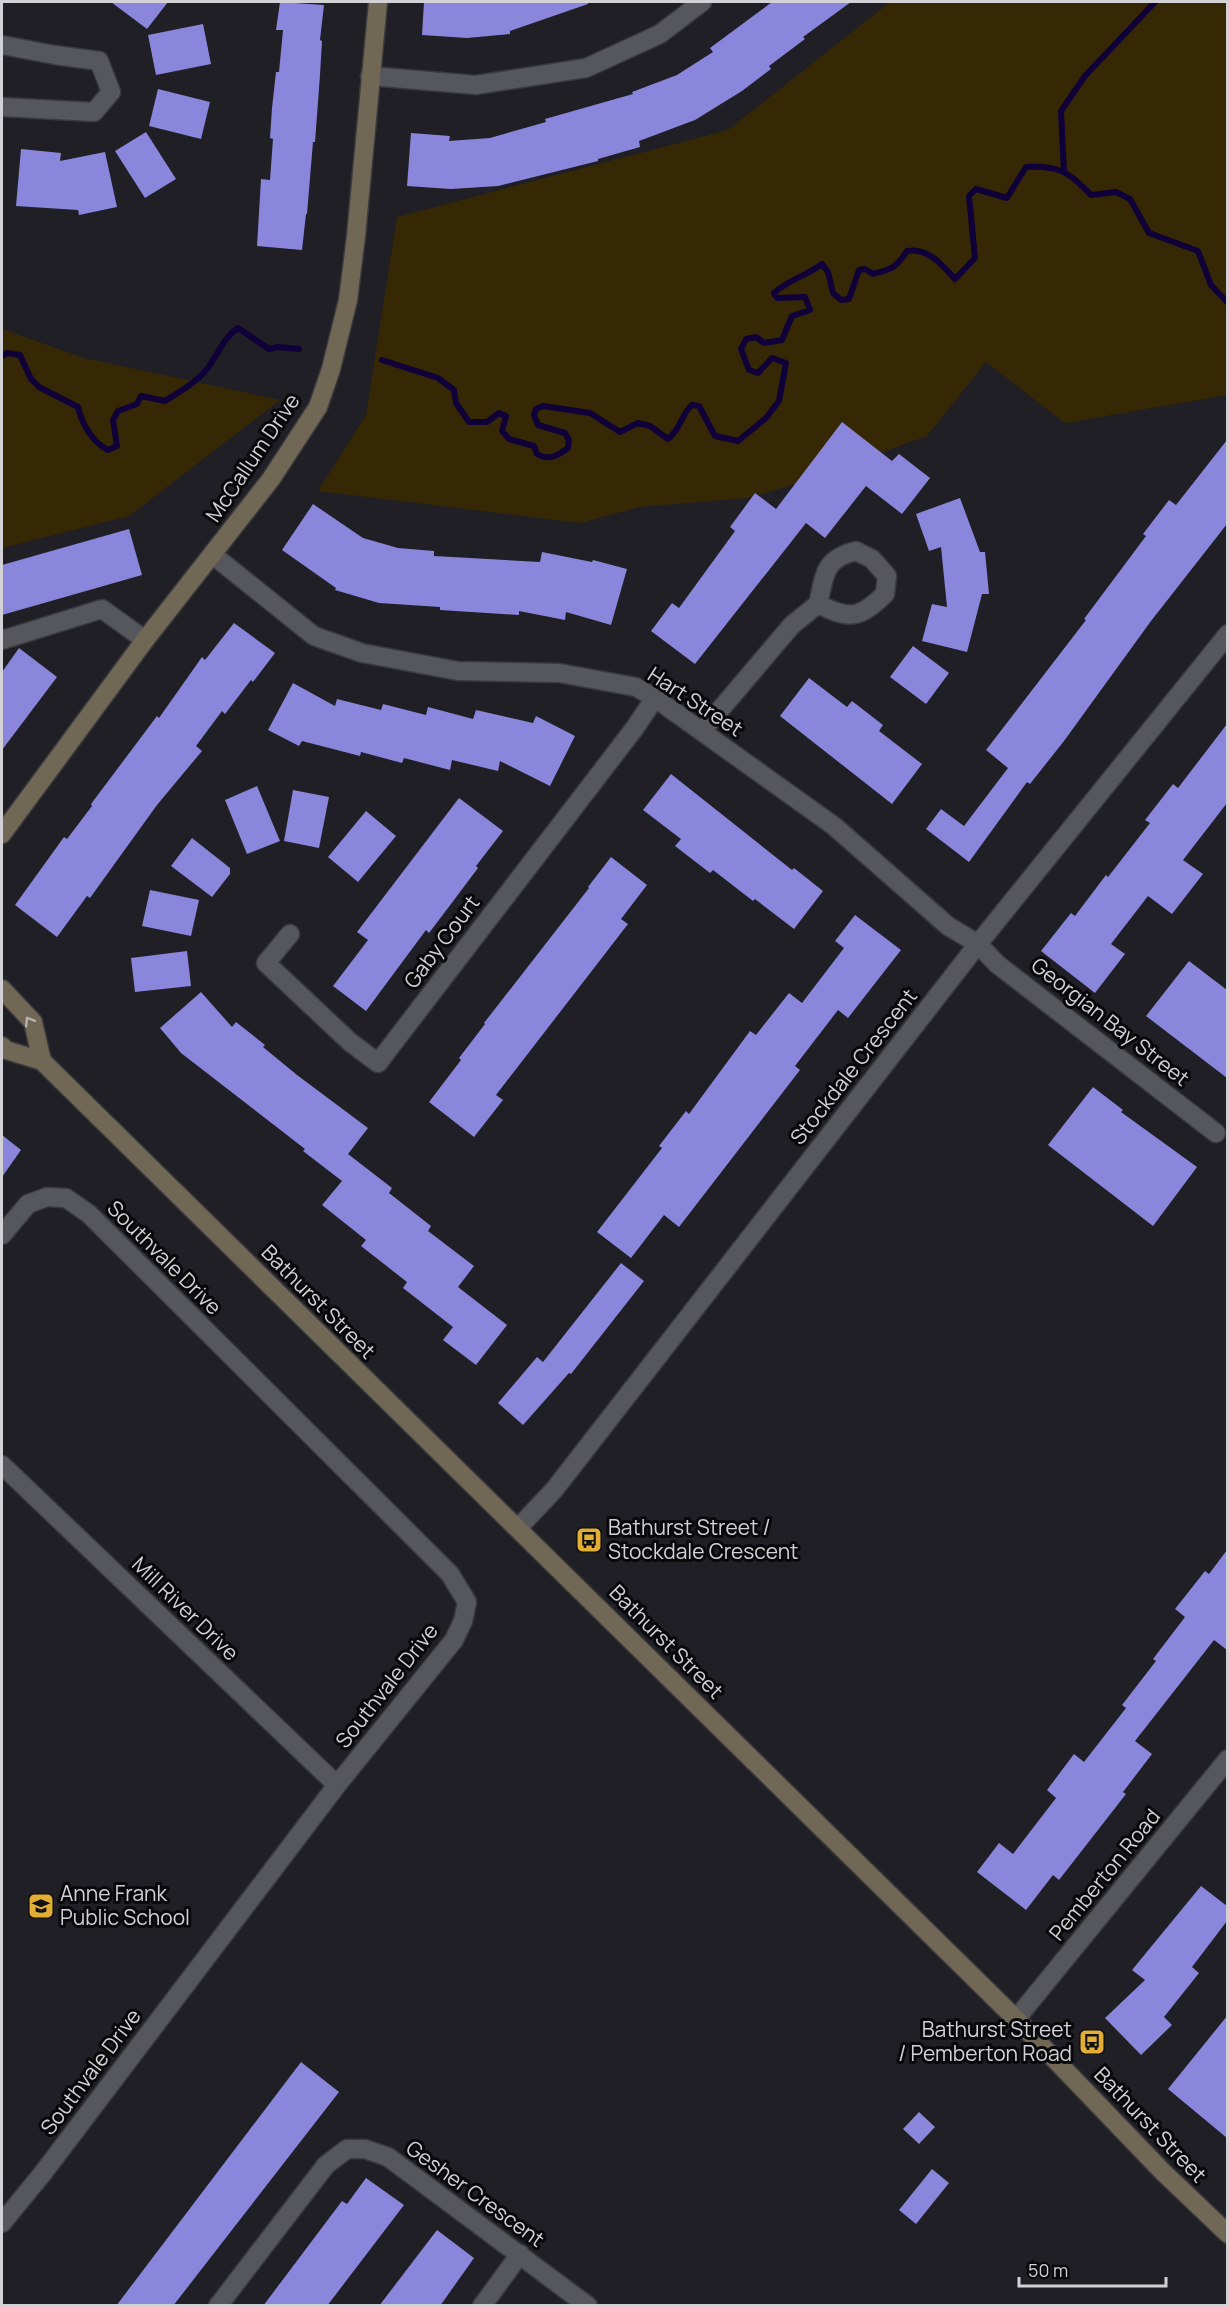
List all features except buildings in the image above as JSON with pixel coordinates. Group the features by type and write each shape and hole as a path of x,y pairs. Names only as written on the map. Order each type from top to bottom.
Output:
{"main road":[{"name":"McCallum Drive","path":"2,834 145,640 271,479 318,407 331,369 348,300 378,2"},
{"path":"2,989 33,1022 42,1061"},
{"name":"Bathurst Street","path":"2,1046 6,1050 42,1061 1016,2019 1163,2172 1227,2234"}],"street":[{"path":"370,76 476,85 586,68 660,34 702,2"},
{"path":"2,45 55,56 99,61 111,92 94,112 2,107"},
{"name":"Hart Street","path":"213,555 314,636 362,653 458,671 559,673 636,687 655,698 834,826 948,926 978,944"},
{"path":"702,731 792,625 818,604"},
{"path":"2,640 102,609 145,640"},
{"name":"Stockdale Crescent","path":"518,1528 554,1491 978,944 1227,634"},
{"name":"Gaby Court","path":"290,934 266,963 351,1042 378,1063 634,729 655,698"},
{"name":"Georgian Bay Street","path":"978,944 997,964 1216,1133"},
{"name":"Southvale Drive","path":"2,1235 28,1204 47,1197 66,1198 89,1214 450,1574 467,1602 463,1621 454,1640 337,1785 43,2173 2,2223"},
{"name":"Mill River Drive","path":"2,1465 337,1785"},
{"name":"Pemberton Road","path":"1016,2019 1227,1759"},
{"name":"Gesher Crescent","path":"218,2306 326,2165 347,2150 364,2149 388,2157 588,2306"},
{"path":"482,2306 520,2254"}],"shaded area":[{"path":"890,2 1227,2 1227,395 1065,423 986,362 927,436 783,488 747,498 640,507 580,523 318,491 366,415 397,217 728,130"},
{"path":"2,329 84,358 280,400 129,516 2,548"}],"waterway":[{"path":"1064,172 1061,111 1085,76 1155,2"},
{"path":"382,360 438,378 454,390 456,403 469,422 487,422 499,413 506,416 502,431 509,439 534,446 537,454 545,457 557,455 568,448 569,440 565,433 538,425 534,415 536,409 543,406 590,413 620,432 638,423 650,426 668,439 673,435 688,409 692,405 699,406 715,436 738,441 766,418 779,401 786,363 772,358 758,373 749,370 741,349 746,339 756,337 764,343 782,340 792,316 810,310 805,297 777,298 774,293 822,264 828,272 833,293 841,300 849,299 859,270 865,269 873,274 889,269 900,261 907,251 915,250 934,258 955,279 975,258 969,196 976,189 1007,198 1026,167 1047,167 1063,172 1091,195 1116,192 1130,199 1149,233 1198,251 1211,285 1228,303"},
{"path":"2,356 7,353 20,355 31,379 39,387 78,407 88,432 108,450 117,446 113,420 118,411 137,404 141,396 165,401 188,386 207,369 224,342 238,328 269,349 278,347 299,349"}],"place":[{"name":"Bathurst Street / Stockdale Crescent","path":"589,1540"},
{"name":"Anne Frank Public School","path":"41,1906"},
{"name":"Bathurst Street / Pemberton Road","path":"1092,2042"}]}
